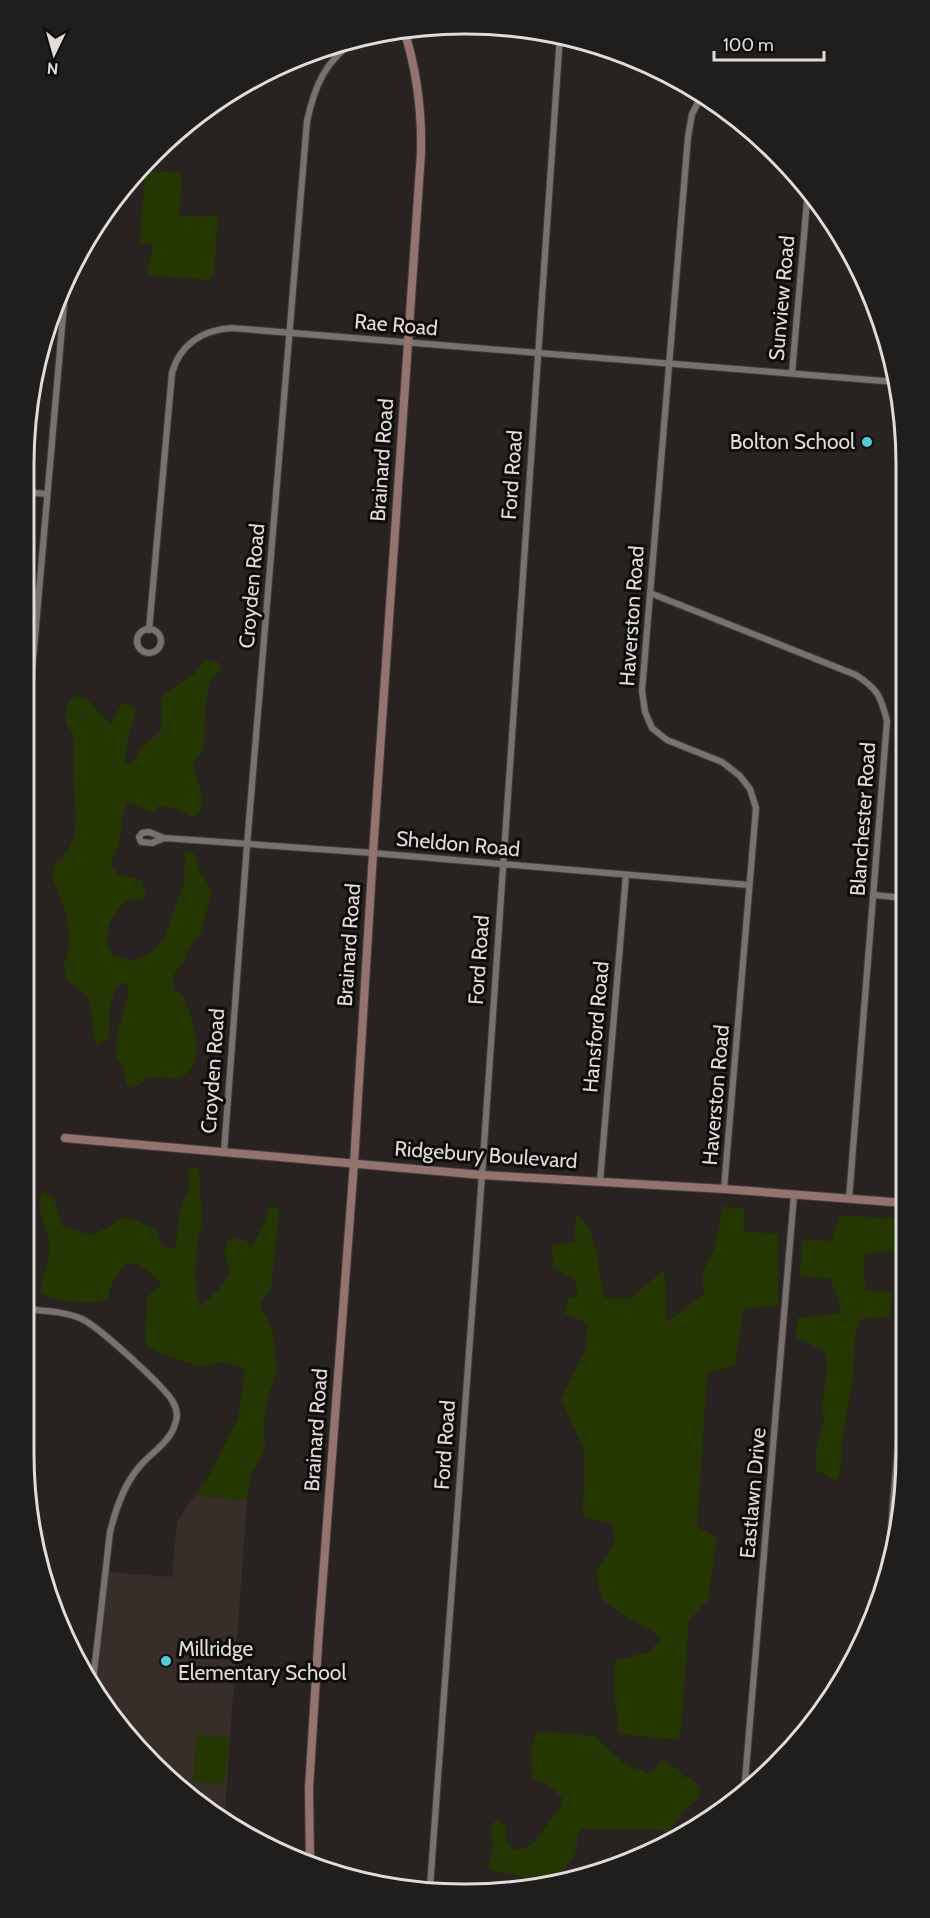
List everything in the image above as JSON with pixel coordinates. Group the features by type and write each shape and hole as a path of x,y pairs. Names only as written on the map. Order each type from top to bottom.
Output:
{"street":[{"name":"Brainard Road","path":"310,1855 309,1788 318,1630 354,1163 422,135 417,78 406,38"},
{"name":"Ford Road","path":"430,1882 482,1175 559,45"},
{"name":"Croyden Road","path":"224,1152 307,121 313,96 324,72 338,54"},
{"name":"Haverston Road","path":"698,103 692,114 688,137 642,691 645,712 652,728 667,740 722,762 740,776 750,789 756,808 724,1189"},
{"name":"Sunview Road","path":"792,373 807,203"},
{"path":"34,652 64,309"},
{"name":"Rae Road","path":"149,630 171,380 178,357 198,336 218,329 408,342 887,381"},
{"path":"34,493 48,494"},
{"name":"Blanchester Road","path":"650,593 855,675 873,685 882,700 887,721 849,1199"},
{"name":"Sheldon Road","path":"164,838 749,885"},
{"name":"Hansford Road","path":"600,1181 626,875"},
{"path":"874,895 896,897"},
{"name":"Ridgebury Boulevard","path":"65,1138 482,1175 724,1189 896,1202"},
{"name":"Eastlawn Drive","path":"745,1780 794,1195"},
{"path":"34,1310 69,1315 93,1325 168,1394 176,1411 176,1422 172,1433 135,1472 126,1486 113,1518 94,1671"},
{"path":"892,1511 895,1468"}],"shaded area":[{"name":"Millridge Elementary School","path":"195,1495 247,1500 225,1810 181,1777 141,1737 123,1715 94,1672 107,1572 172,1577 177,1522"}],"green space":[{"path":"151,171 182,173 179,217 218,215 214,276 209,280 147,275 153,244 140,243 145,177"},
{"path":"205,659 218,662 222,669 211,681 206,698 203,751 193,764 202,795 201,812 193,818 177,809 158,806 152,812 128,802 123,813 119,843 110,866 118,874 140,879 146,894 142,899 128,901 119,907 108,926 107,944 113,956 133,961 152,952 164,939 184,883 185,851 193,852 200,872 212,891 201,932 173,976 174,990 183,995 196,1039 197,1049 193,1066 179,1079 148,1077 133,1089 126,1083 124,1067 117,1058 116,1047 129,991 127,985 123,983 116,988 110,1006 109,1038 96,1045 92,1013 87,996 67,981 64,965 70,943 66,912 52,877 55,865 67,852 74,838 76,820 74,736 66,723 66,709 73,696 86,698 110,724 122,704 128,704 137,710 128,737 125,757 125,764 133,763 142,746 161,731 161,704 164,694 196,673"},
{"path":"192,1166 199,1170 202,1225 198,1234 195,1276 197,1296 202,1306 221,1287 230,1273 224,1250 229,1238 245,1240 252,1248 269,1206 279,1208 271,1288 260,1305 273,1332 277,1372 269,1393 264,1417 265,1449 251,1475 247,1500 195,1495 209,1476 238,1418 245,1369 224,1362 200,1367 159,1353 145,1345 147,1297 162,1283 137,1263 124,1265 113,1281 106,1300 91,1303 73,1302 40,1293 49,1245 40,1210 42,1192 54,1197 62,1226 92,1235 109,1227 120,1218 133,1219 155,1229 162,1246 175,1249 181,1205 190,1187 188,1171"},
{"path":"723,1206 745,1209 744,1231 778,1234 778,1305 743,1309 735,1365 707,1373 697,1527 717,1537 708,1600 689,1620 680,1740 619,1734 615,1704 615,1660 649,1652 662,1637 615,1610 601,1598 596,1570 614,1545 613,1524 583,1517 584,1450 561,1399 585,1350 588,1324 564,1313 569,1297 578,1297 575,1280 553,1268 552,1245 574,1242 576,1213 589,1229 593,1240 604,1298 630,1298 664,1270 667,1322 704,1294 702,1273 714,1251"},
{"path":"840,1215 896,1219 896,1251 865,1254 866,1290 894,1293 889,1317 860,1320 856,1332 852,1384 843,1432 840,1474 836,1481 816,1470 816,1453 824,1417 822,1408 827,1368 825,1352 796,1337 797,1318 841,1313 830,1279 800,1276 802,1239 831,1241"},
{"path":"536,1731 595,1736 623,1763 649,1774 661,1759 678,1769 684,1777 692,1779 700,1788 699,1798 684,1810 669,1832 651,1829 583,1829 578,1835 574,1857 559,1873 532,1878 489,1869 493,1849 491,1826 496,1820 506,1826 506,1843 514,1850 531,1846 560,1808 562,1798 550,1786 534,1779 531,1755"},
{"path":"197,1735 229,1737 225,1784 193,1782"}],"place":[{"name":"Bolton School","path":"867,442"},
{"name":"Millridge Elementary School","path":"166,1661"}]}
